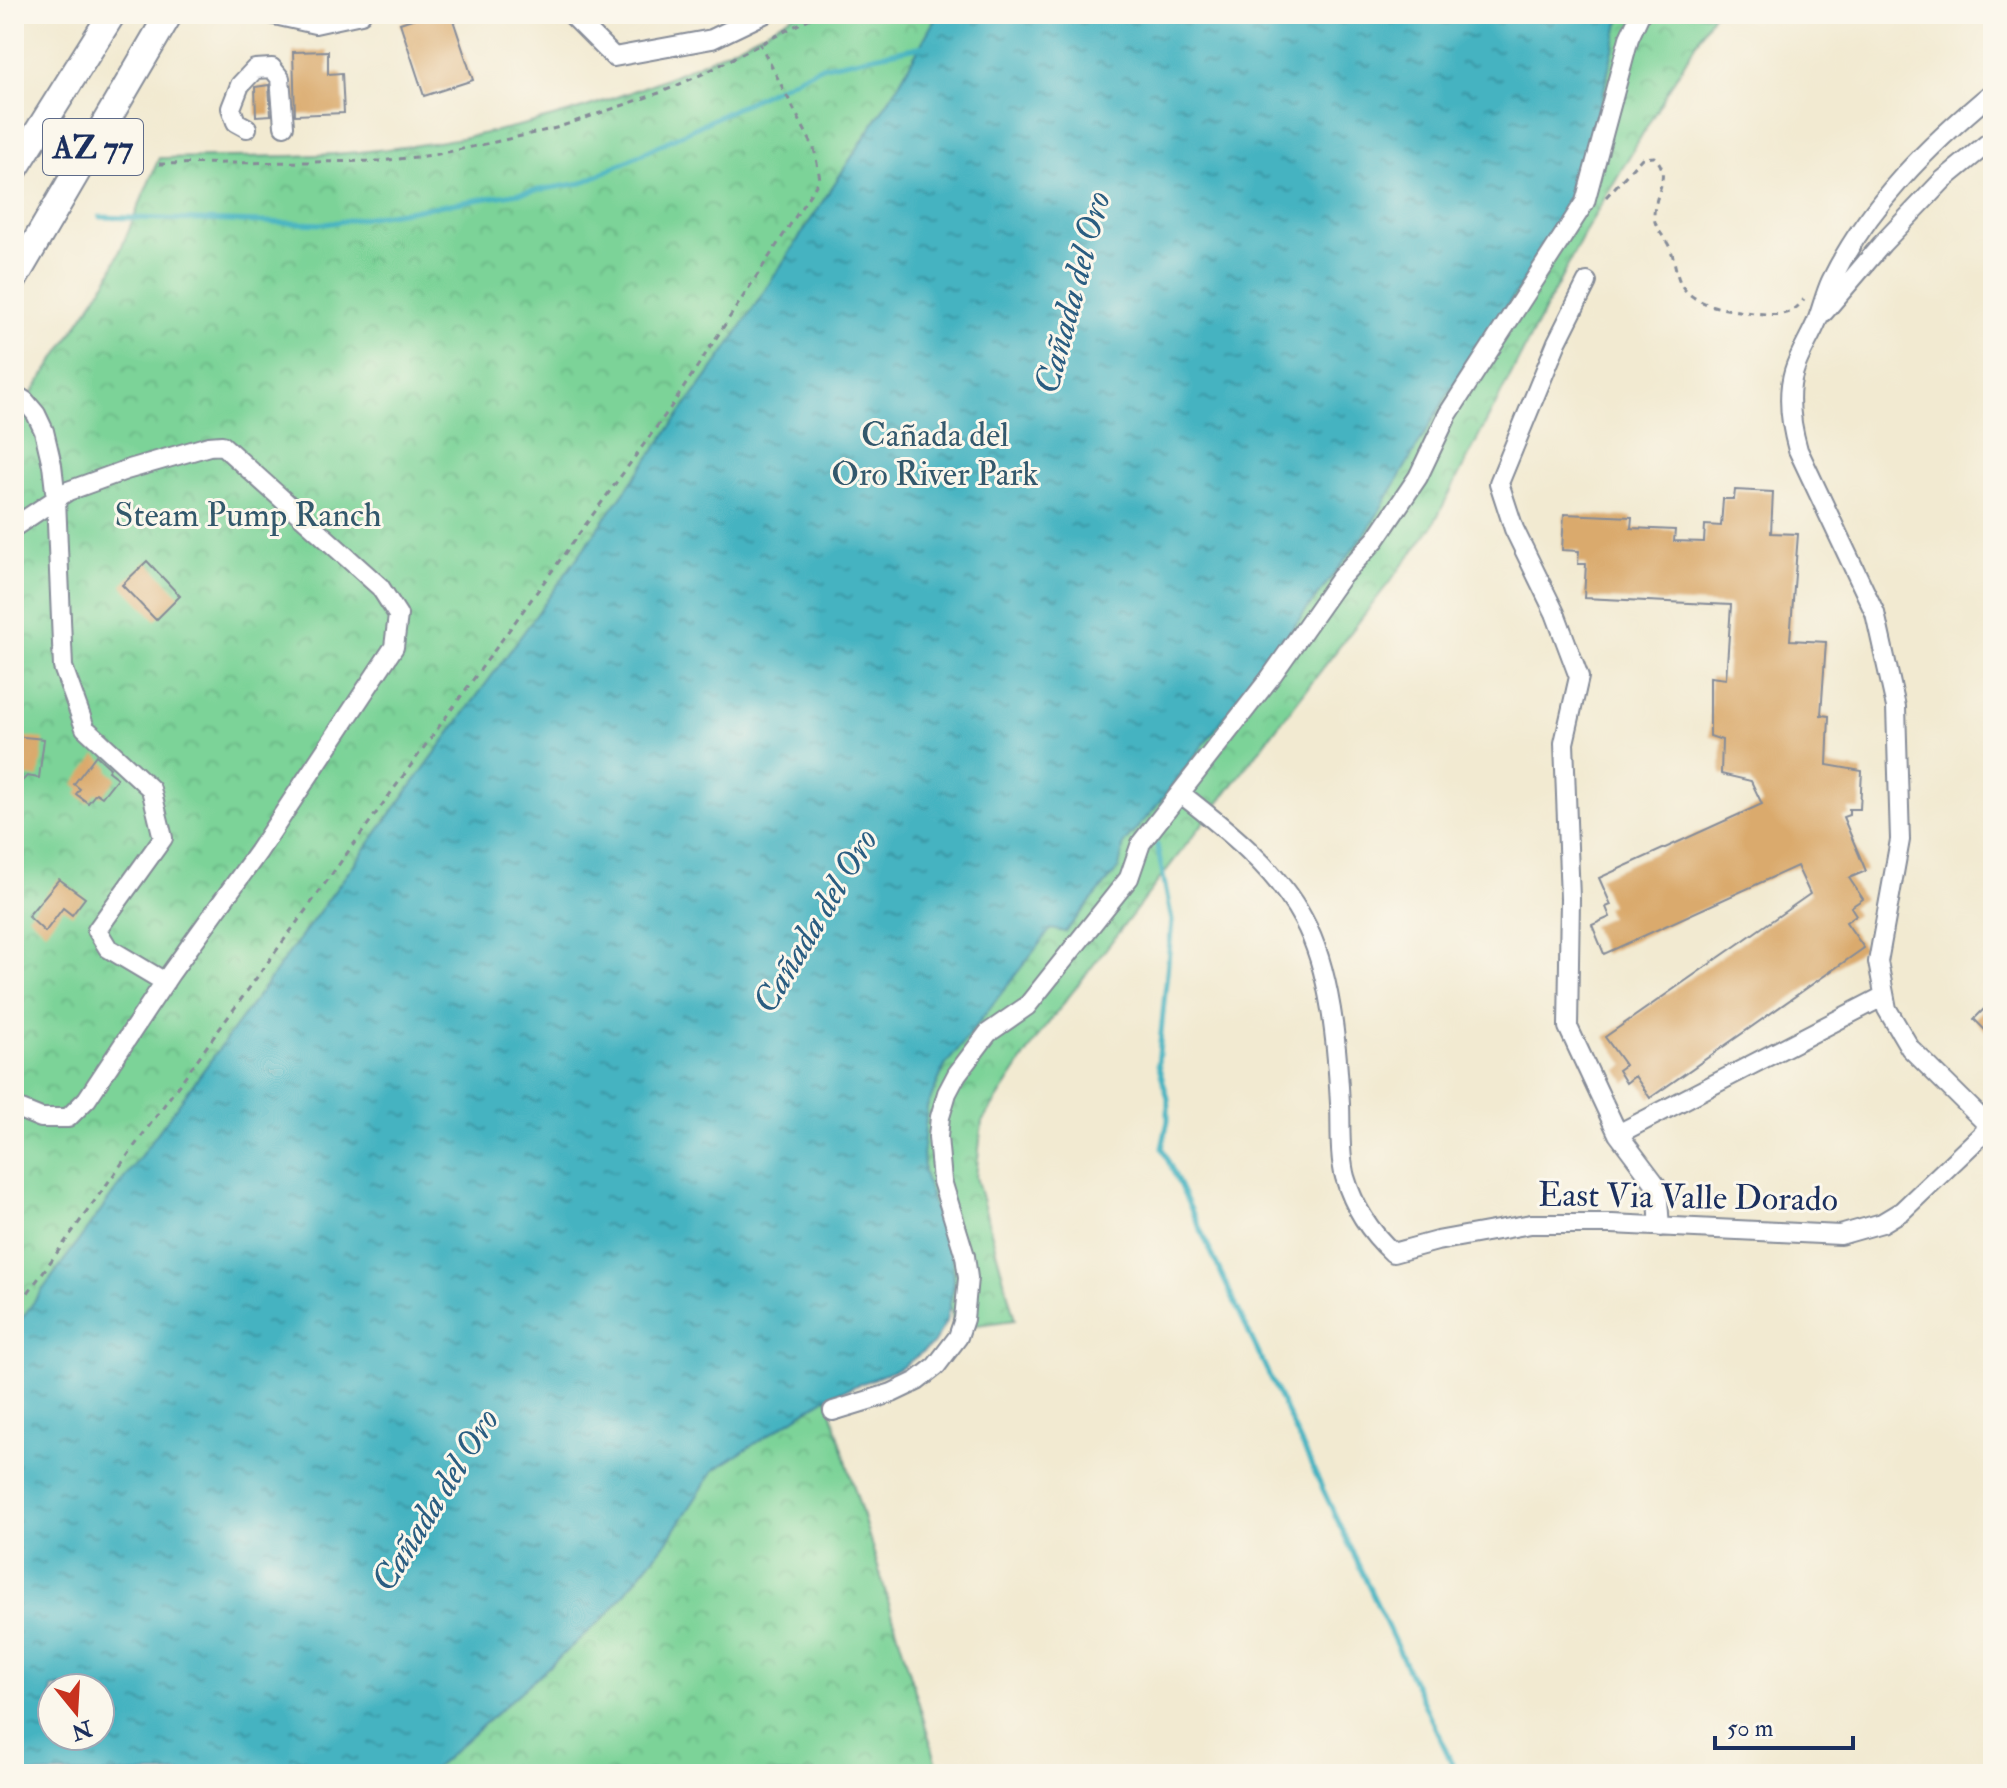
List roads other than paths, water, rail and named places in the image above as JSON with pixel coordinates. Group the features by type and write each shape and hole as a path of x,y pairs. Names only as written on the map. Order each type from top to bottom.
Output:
{"highway":[{"name":"AZ 77","path":"14,170 112,14"},
{"name":"AZ 77","path":"14,279 169,14"}],"street":[{"path":"270,14 315,24 361,14"},
{"path":"571,14 614,57 712,39 764,14"},
{"path":"833,1411 892,1393 917,1381 936,1366 958,1337 966,1308 968,1278 939,1160 940,1117 947,1093 957,1074 988,1033 1027,1006 1129,878 1141,843 1270,678 1341,577 1376,539 1418,477 1448,414 1585,202 1629,38 1640,14"},
{"path":"247,128 236,122 231,108 240,85 255,69 272,68 280,78 284,126"},
{"path":"1991,1126 1910,1048 1887,1009 1878,962 1900,840 1896,707 1875,613 1798,450 1790,399 1794,372 1830,283 1844,258 1891,190 1934,143 1993,92"},
{"path":"1817,320 1882,244 1943,180 1993,139"},
{"path":"1587,282 1557,342 1499,483 1514,529 1555,613 1579,677 1564,743 1570,899 1568,1027 1618,1134 1657,1186 1660,1227"},
{"path":"14,394 36,414 44,431 56,499 63,667 85,728 151,789 163,838 97,930 108,948 165,982"},
{"path":"14,527 68,491 126,470 222,445 380,587 398,615 394,647 258,852 165,982 87,1099 68,1118 41,1118 14,1107"},
{"name":"East Via Valle Dorado","path":"1180,793 1281,882 1305,920 1324,975 1339,1075 1344,1174 1355,1206 1374,1235 1393,1253 1437,1241 1531,1224 1612,1224 1840,1235 1882,1223 1902,1211 1991,1126"},
{"path":"1618,1134 1884,996"}],"water":[{"name":"Cañada del Oro River Park","path":"938,14 1624,14 1619,23 1592,144 1563,222 1451,389 1370,527 1155,808 1124,843 1119,868 1065,932 1051,929 945,1066 927,1107 923,1148 924,1172 952,1255 953,1289 946,1322 933,1344 901,1368 829,1396 714,1470 669,1539 608,1614 428,1774 14,1774 14,1329 726,350 896,89"}],"waterway":[{"path":"100,217 325,224 582,183 820,67 923,46"},
{"path":"1157,845 1172,921 1158,1064 1168,1098 1168,1121 1162,1148 1457,1774"}],"water label":[{"name":"Cañada del Oro","path":"1071,292"},
{"name":"Cañada del Oro","path":"814,920"},
{"name":"Cañada del Oro","path":"434,1499"}],"park label":[{"name":"Steam Pump Ranch","path":"248,514"}]}
